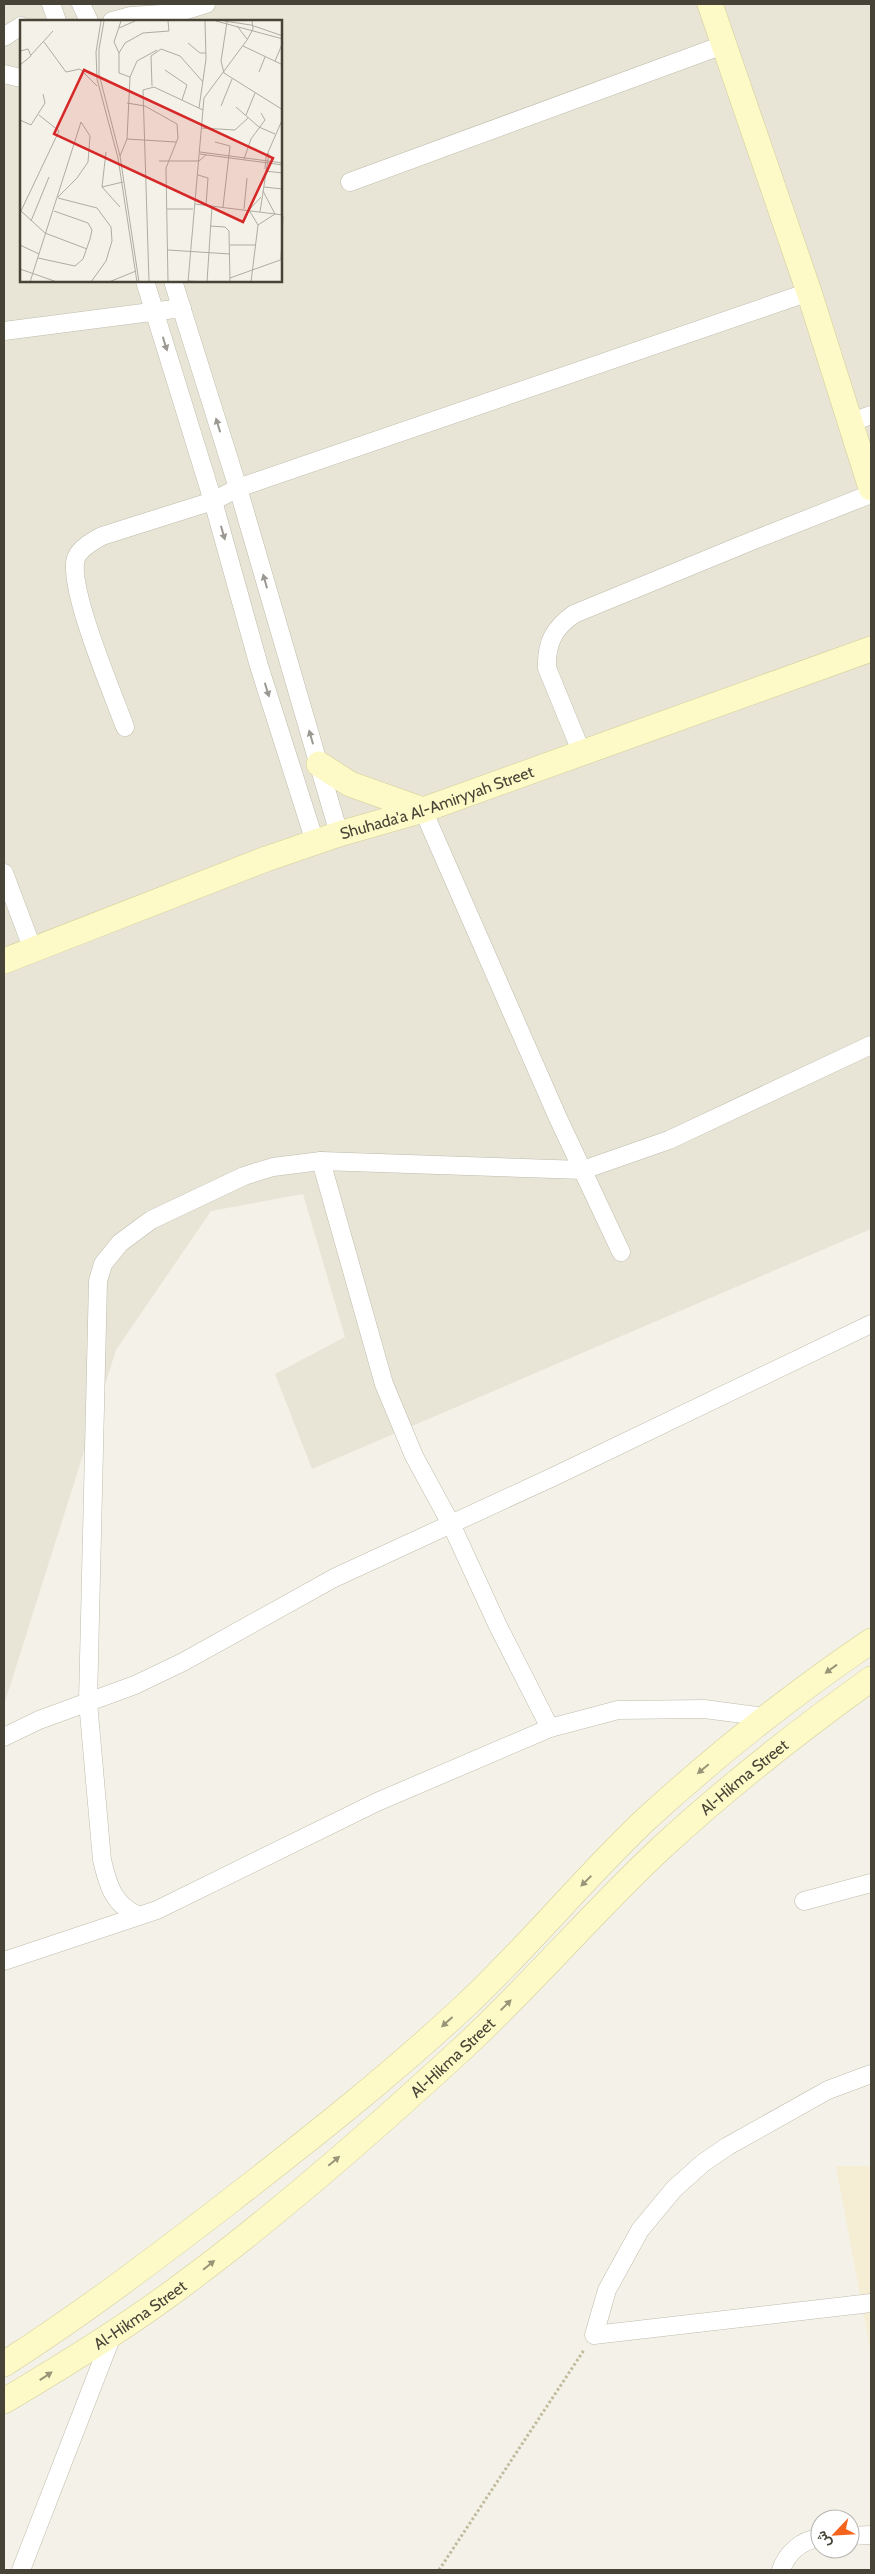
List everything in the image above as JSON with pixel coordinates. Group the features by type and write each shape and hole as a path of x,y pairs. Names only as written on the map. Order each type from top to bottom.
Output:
{"street":[{"path":"51,4 57,20"},
{"path":"81,4 89,20"},
{"path":"159,4 173,15"},
{"path":"116,20 131,16 173,15 206,4"},
{"path":"710,4 809,292 860,419 871,488"},
{"path":"4,37 20,27"},
{"path":"350,182 723,46"},
{"path":"4,74 20,78"},
{"path":"146,282 214,501 259,666 315,842"},
{"path":"173,282 238,488 339,834"},
{"path":"125,727 80,603 74,573 77,556 87,545 102,536 214,501 238,488 809,292"},
{"path":"4,331 182,308"},
{"path":"581,751 547,668 546,655 550,640 560,624 574,614 871,494"},
{"name":"Shuhada'a Al-Amiryyah Street","path":"4,961 315,842 423,810 581,751 871,648"},
{"path":"319,764 350,784 423,810 558,1118 621,1252"},
{"path":"4,873 33,950"},
{"path":"137,1915 121,1906 106,1878 102,1860 88,1702 98,1281 103,1264 120,1243 151,1220 244,1176 273,1167 321,1161 583,1170 669,1140 871,1044"},
{"path":"321,1161 384,1384 414,1456 451,1524 498,1626 550,1728"},
{"path":"4,1737 38,1720 135,1685 183,1662 334,1578 871,1324"},
{"name":"Al-Hikma Street","path":"4,2364 52,2333 152,2261 292,2153 403,2062 469,2002 643,1823 766,1716 871,1641"},
{"name":"Al-Hikma Street","path":"4,2401 113,2332 184,2284 267,2218 464,2047 635,1873 677,1834 775,1749 871,1679"},
{"path":"4,1961 137,1915 157,1910 377,1802 550,1728 618,1710 704,1709 766,1716"},
{"path":"804,1901 871,1882"},
{"path":"871,2074 828,2090 728,2146 702,2163 674,2189 640,2230 607,2290 594,2335 871,2303"},
{"path":"21,2570 113,2332"},
{"path":"781,2570 785,2559 795,2548 810,2540"}],"path":[{"path":"439,2570 594,2335"}],"shaded area":[{"path":"4,4 871,4 871,1229 312,1469 275,1374 345,1337 303,1194 211,1211 116,1350 4,1705"},
{"path":"836,2166 871,2166 871,2354"}]}
